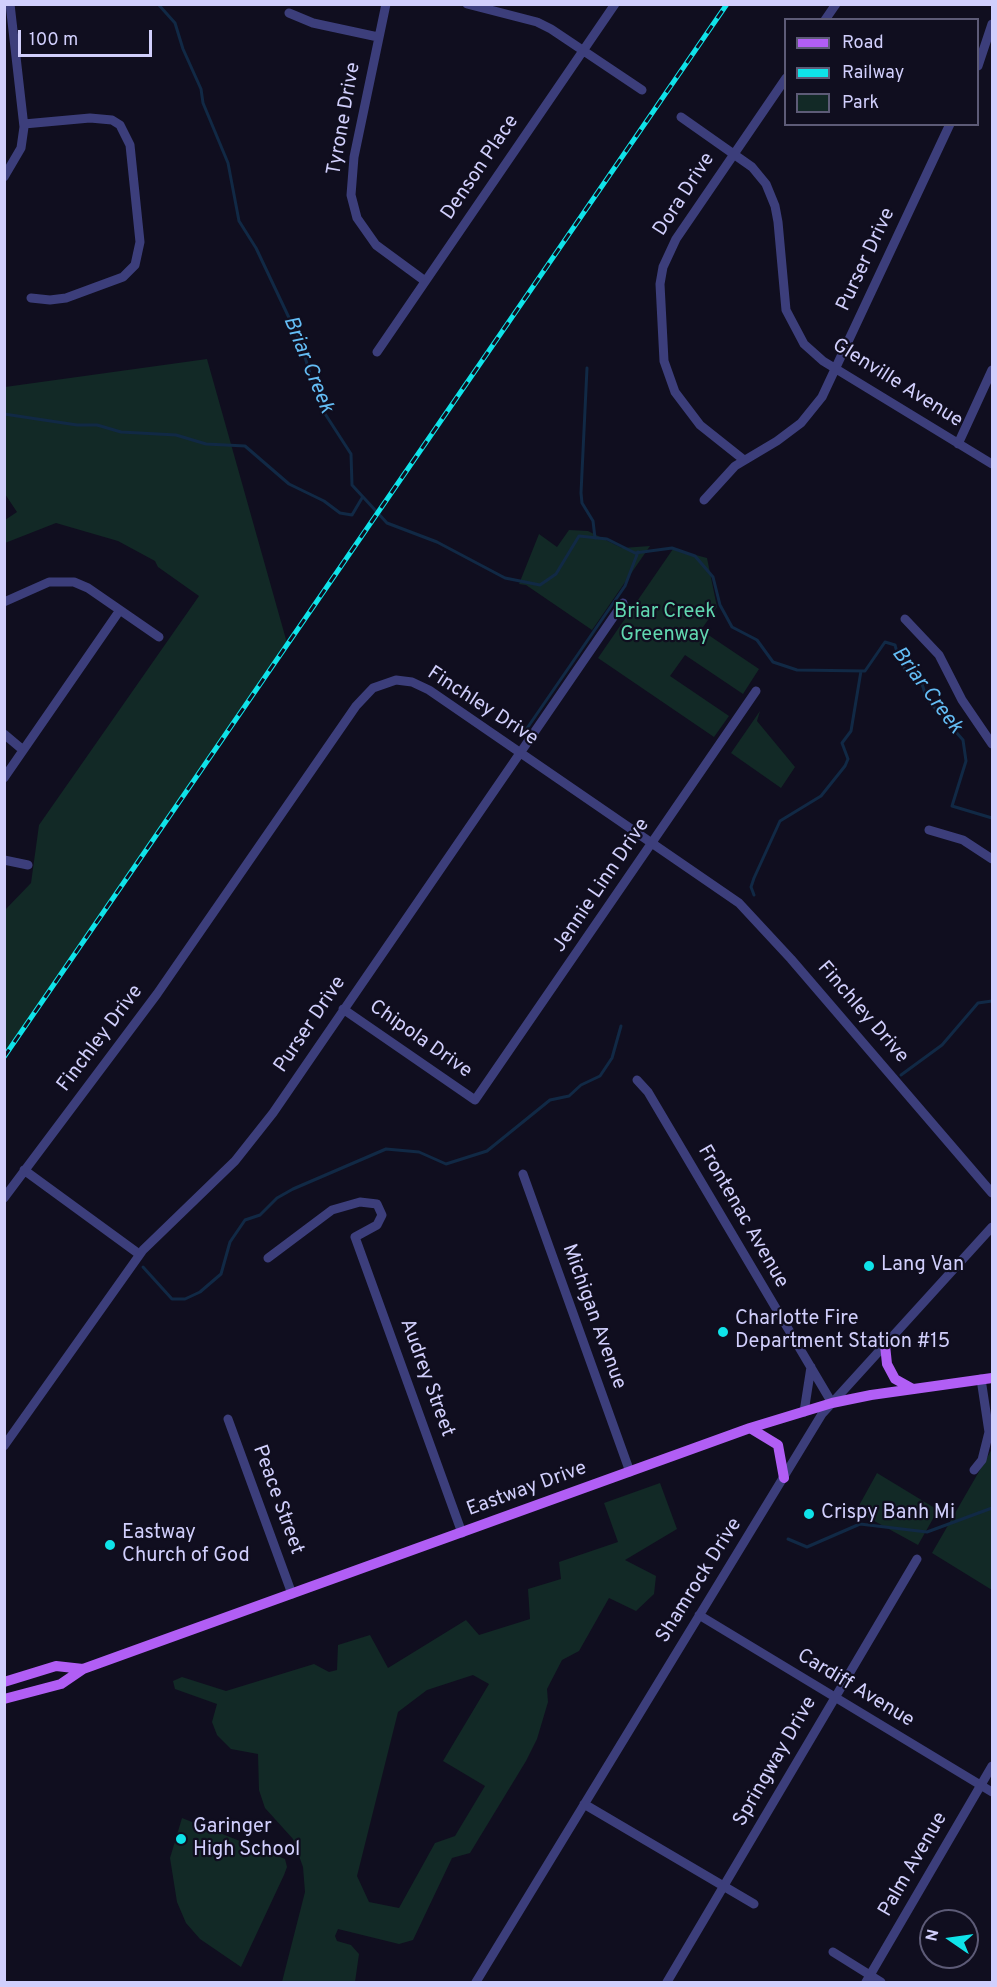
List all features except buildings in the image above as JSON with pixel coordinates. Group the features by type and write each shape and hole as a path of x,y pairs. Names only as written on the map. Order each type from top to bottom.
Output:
{"main road":[{"path":"885,1345 887,1364 895,1379 913,1389"},
{"name":"Eastway Drive","path":"4,1699 61,1684 83,1669 750,1428 832,1403 987,1378"},
{"path":"750,1428 778,1445 784,1478"},
{"name":"Eastway Drive","path":"4,1682 56,1666 83,1669"}],"street":[{"path":"4,177 21,148 24,124 9,4"},
{"name":"Tyrone Drive","path":"386,4 354,157 351,195 357,218 376,245 425,281"},
{"path":"467,4 537,22 584,49 642,90"},
{"name":"Denson Place","path":"376,352 615,4"},
{"path":"826,18 836,4"},
{"path":"289,13 313,23 378,37"},
{"path":"979,63 993,24"},
{"name":"Dora Drive","path":"744,460 700,425 675,392 664,361 659,304 660,284 669,251 784,81"},
{"name":"Glenville Avenue","path":"681,117 734,153 760,176 775,206 785,302 792,324 809,350 993,464"},
{"path":"24,124 90,118 112,120 120,125 130,145 140,242 138,259 123,277 66,298 50,300 31,298"},
{"name":"Purser Drive","path":"704,500 744,460 777,441 801,423 822,397 949,126"},
{"path":"958,444 993,370"},
{"path":"4,602 35,586 60,580 88,588 159,638"},
{"name":"Purser Drive","path":"4,1446 139,1254 235,1161 254,1138 623,603"},
{"path":"4,778 120,610"},
{"path":"905,619 939,655 962,700 993,744"},
{"name":"Finchley Drive","path":"4,1198 111,1059 356,706 373,688 396,680 420,686 520,752 752,915 993,1193"},
{"name":"Jennie Linn Drive","path":"475,1100 756,691"},
{"path":"4,734 23,750"},
{"path":"928,830 963,840 993,859"},
{"path":"4,860 28,865"},
{"name":"Chipola Drive","path":"343,1009 475,1100"},
{"name":"Frontenac Avenue","path":"638,1080 648,1092 832,1403"},
{"path":"24,1170 139,1254"},
{"name":"Michigan Avenue","path":"523,1174 630,1472"},
{"name":"Audrey Street","path":"268,1258 332,1210 360,1202 377,1204 382,1215 376,1225 355,1237 462,1533"},
{"name":"Shamrock Drive","path":"476,1983 811,1430 832,1403 993,1227"},
{"path":"804,1412 811,1367"},
{"path":"974,1470 982,1460 989,1432 987,1378"},
{"name":"Peace Street","path":"228,1419 292,1594"},
{"name":"Springway Drive","path":"666,1983 917,1559"},
{"name":"Cardiff Avenue","path":"699,1615 993,1792"},
{"name":"Palm Avenue","path":"868,1979 993,1767"},
{"path":"584,1804 754,1904"},
{"path":"833,1952 868,1979 881,1983"}],"green space":[{"path":"207,359 287,643 5,1055 5,910 31,883 39,825 199,596 158,567 155,561 118,541 56,523 5,543 5,520 17,512 5,494 5,387"},
{"name":"Briar Creek Greenway","path":"569,530 588,531 622,548 650,546 592,630 526,585 519,584 539,534 557,547"},
{"name":"Briar Creek Greenway","path":"673,549 707,558 717,607 701,630 759,669 743,694 685,655 670,676 729,716 714,737 598,658"},
{"path":"760,711 757,721 795,767 781,788 731,753"},
{"path":"992,1449 992,1590 932,1553"},
{"path":"877,1473 938,1510 918,1545 856,1511"},
{"path":"660,1483 677,1529 625,1560 656,1576 654,1594 636,1611 609,1598 579,1651 562,1660 547,1689 548,1702 537,1739 526,1761 470,1853 452,1858 413,1940 399,1944 338,1929 335,1936 337,1941 351,1945 359,1954 355,1982 282,1982 305,1892 303,1867 293,1839 265,1808 259,1790 258,1754 231,1749 217,1735 212,1722 217,1704 175,1689 173,1681 182,1677 226,1691 314,1664 329,1672 337,1670 338,1645 370,1635 388,1668 466,1620 479,1635 530,1619 528,1589 561,1579 559,1562 618,1542 604,1503","holes":["473,1675 489,1684 443,1761 485,1786 455,1836 435,1843 399,1908 369,1902 357,1876 398,1712 427,1690"]},
{"path":"182,1818 285,1859 287,1867 284,1875 241,1967 200,1939 186,1923 177,1902 170,1858"}],"waterway":[{"name":"Briar Creek","path":"158,4 175,23 183,49 201,89 203,103 228,163 239,221 256,248 300,341 320,406 351,454 352,485 387,523 437,542 505,578 540,585 556,574 579,536 607,539 635,553 672,548 695,556 713,577 720,605 732,627 757,640 773,662 797,670 865,671 885,642 895,645 899,660 909,675 921,681 927,699 963,740 966,761 952,806 992,818"},
{"path":"587,368 581,493 582,503 593,521 595,538"},
{"path":"4,414 77,425 97,425 121,432 176,435 206,444 245,446 289,484 324,501 340,513 352,515 362,498"},
{"path":"521,737 625,586 638,552"},
{"path":"754,895 751,887 754,878 780,821 821,796 845,766 848,759 842,743 851,731 861,671"},
{"path":"901,1075 942,1045 978,1003 992,1001"},
{"path":"143,1267 172,1299 185,1299 200,1292 221,1274 230,1242 245,1220 260,1215 277,1198 293,1189 386,1149 419,1152 446,1164 487,1151 550,1100 569,1096 581,1085 600,1076 612,1058 621,1026"},
{"path":"788,1539 807,1547 860,1524 927,1532 992,1508"}],"railway":[{"path":"4,1057 727,4"}],"place":[{"name":"Lang Van","path":"869,1266"},
{"name":"Charlotte Fire Department Station #15","path":"723,1332"},
{"name":"Crispy Banh Mi","path":"809,1514"},
{"name":"Eastway Church of God","path":"110,1545"},
{"name":"Garinger High School","path":"181,1839"}]}
